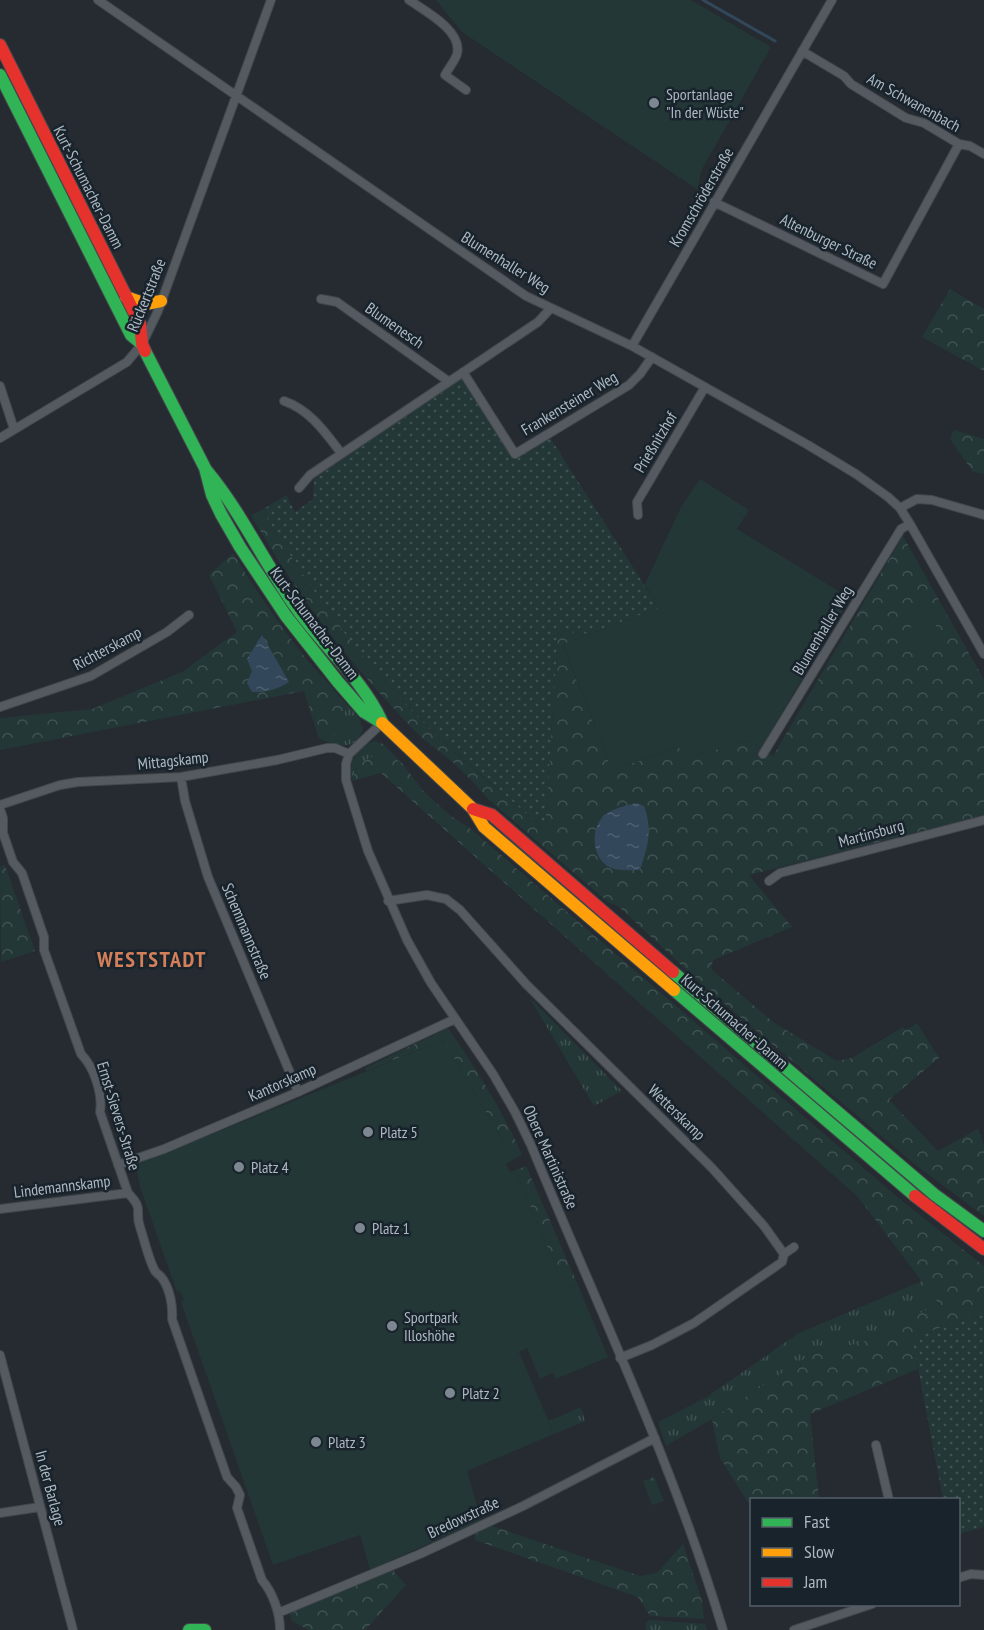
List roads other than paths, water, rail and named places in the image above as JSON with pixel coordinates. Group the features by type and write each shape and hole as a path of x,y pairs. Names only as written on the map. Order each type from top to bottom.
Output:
{"main road":[{"name":"Kurt-Schumacher-Damm","path":"0,45 140,324 142,344 205,468 212,495 225,520 286,616 325,667 364,712 382,723 473,810 484,827 793,1093 926,1204 984,1248"},
{"name":"Kurt-Schumacher-Damm","path":"0,75 127,328 131,335 142,344"},
{"path":"126,297 146,304 161,301"},
{"name":"Kurt-Schumacher-Damm","path":"473,810 492,815 935,1195 984,1231"},
{"path":"189,1630 205,1630"}],"street":[{"name":"Blumenhaller Weg","path":"98,0 526,296 652,357 856,474 888,497 900,508 910,524 984,654"},
{"name":"Rückertstraße","path":"0,438 127,362 142,344 161,301 271,0"},
{"path":"409,0 449,29 456,42 457,54 445,75 466,90"},
{"name":"Kromschröderstraße","path":"632,346 831,0"},
{"name":"Am Schwanenbach","path":"802,51 906,118 924,123 959,144 970,146 984,154"},
{"name":"Altenburger Straße","path":"714,202 883,284 959,144"},
{"name":"Blumenesch","path":"321,299 337,302 448,381"},
{"path":"299,488 310,475 538,322 551,308"},
{"name":"Frankensteiner Weg","path":"463,372 515,454 629,385 652,357"},
{"path":"0,386 14,429"},
{"name":"Prießnitzhof","path":"638,515 637,501 705,387"},
{"path":"284,401 297,406 319,424 341,453"},
{"path":"900,508 917,499 932,500 984,515"},
{"name":"Blumenhaller Weg","path":"763,754 901,529 910,524"},
{"name":"Richterskamp","path":"0,707 91,676 167,632 189,615"},
{"path":"349,754 382,723"},
{"name":"Mittagskamp","path":"0,807 69,783 181,777 277,760 327,748 335,748 349,754"},
{"name":"Obere Martinistraße","path":"349,754 346,764 346,780 368,851 388,901 431,983 494,1074 515,1112 655,1438 700,1559 723,1630"},
{"name":"Schemmannstraße","path":"181,777 185,801 208,877 298,1092"},
{"name":"Ernst-Sievers-Straße","path":"0,807 3,833 13,862 22,873 44,937 47,959 81,1054 88,1061 102,1100 100,1112 128,1193 140,1210 138,1223 156,1272 163,1279 173,1307 172,1319 227,1477 237,1487 240,1496 237,1508 262,1580 268,1588 278,1613 280,1630"},
{"name":"Martinsburg","path":"769,881 780,873 984,820"},
{"name":"Wetterskamp","path":"388,901 427,895 446,899 460,910 526,984 712,1167 764,1226 784,1254"},
{"name":"Kantorskamp","path":"118,1165 165,1149 298,1092 455,1019"},
{"name":"Lindemannskamp","path":"0,1209 128,1193"},
{"path":"621,1358 694,1323 782,1262 784,1254 794,1247"},
{"name":"In der Barlage","path":"0,1355 73,1630"},
{"name":"Bredowstraße","path":"278,1613 430,1549 523,1506 655,1438"},
{"path":"876,1445 889,1498"},
{"path":"0,1513 40,1507"},
{"path":"960,1577 971,1574 984,1575"},
{"path":"794,1630 869,1606"}],"water":[{"path":"262,635 289,682 271,690 252,692 247,683 252,671 247,659"},
{"path":"636,803 644,806 649,831 640,870 611,868 600,858 597,851 595,835 597,828 608,813"}],"waterway":[{"path":"703,0 775,41"}],"place":[{"name":"Sportanlage \"In der Wüste\"","path":"654,103"},
{"name":"Platz 5","path":"368,1132"},
{"name":"Platz 4","path":"239,1167"},
{"name":"Platz 1","path":"360,1228"},
{"name":"Sportpark Illoshöhe","path":"392,1326"},
{"name":"Platz 2","path":"450,1393"},
{"name":"Platz 3","path":"316,1442"}],"district":[{"name":"WESTSTADT","path":"152,959"}]}
